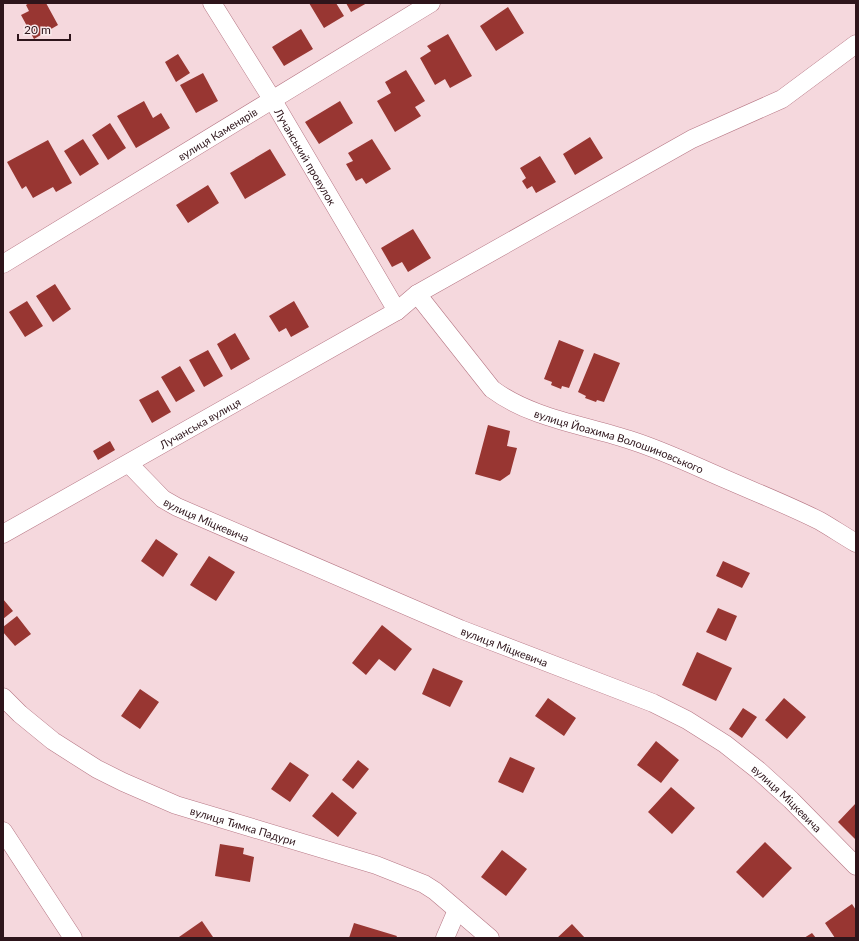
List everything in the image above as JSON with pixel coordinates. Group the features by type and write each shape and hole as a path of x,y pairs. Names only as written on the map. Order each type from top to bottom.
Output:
{"street":[{"name":"Лучанський провулок","path":"212,3 272,99 397,311"},
{"name":"вулиця Каменярів","path":"3,264 431,3"},
{"name":"Лучанська вулиця","path":"3,534 397,311 417,294 692,139 782,99 856,44"},
{"name":"вулиця Йоахима Волошиновського","path":"417,294 492,389 505,398 543,415 632,441 663,452 782,503 821,522 856,543"},
{"name":"вулиця Міцкевича","path":"129,464 163,498 177,507 460,629 653,703 687,720 725,744 774,784 856,866"},
{"name":"вулиця Тимка Падури","path":"3,698 25,719 53,741 97,769 123,782 176,805 376,865 424,884 490,938"},
{"path":"3,831 73,938"},
{"path":"445,938 457,910"}],"building":[{"path":"29,3 46,3 58,25 34,39 21,15 29,11 26,5"},
{"path":"309,3 336,3 344,16 324,28"},
{"path":"346,3 367,3 351,12"},
{"path":"508,7 524,33 496,51 480,26"},
{"path":"301,29 313,49 284,66 272,47"},
{"path":"448,34 472,76 450,88 445,79 435,85 420,58 431,51 427,46"},
{"path":"178,54 190,73 176,82 165,62"},
{"path":"406,70 425,101 415,107 421,116 395,132 377,101 391,93 385,82"},
{"path":"203,73 218,101 196,113 180,85"},
{"path":"144,101 153,118 161,113 170,128 136,148 117,116"},
{"path":"340,101 353,123 319,144 305,122"},
{"path":"110,123 126,148 108,160 92,135"},
{"path":"590,137 603,158 575,175 563,154"},
{"path":"83,139 99,164 80,176 64,151"},
{"path":"372,139 391,169 366,184 362,178 356,181 346,164 353,161 348,153"},
{"path":"48,140 72,183 56,192 53,187 33,198 26,186 22,189 7,162"},
{"path":"270,149 286,175 245,199 230,173"},
{"path":"540,156 556,182 536,193 532,186 527,189 522,181 526,178 520,168"},
{"path":"208,185 219,203 188,223 176,205"},
{"path":"413,229 431,258 408,272 402,262 392,267 381,248"},
{"path":"55,284 71,309 53,322 36,296"},
{"path":"27,301 43,326 25,337 9,312"},
{"path":"294,301 309,327 291,337 286,328 279,332 269,316"},
{"path":"235,333 250,359 231,370 217,344"},
{"path":"559,340 584,350 569,388 562,386 561,389 551,385 552,382 544,379"},
{"path":"208,350 223,376 204,387 189,360"},
{"path":"594,353 620,363 604,402 597,400 596,402 585,398 586,396 578,392"},
{"path":"180,366 195,391 176,402 161,377"},
{"path":"158,390 171,412 152,423 139,400"},
{"path":"488,425 510,431 507,446 517,448 510,474 500,481 475,474"},
{"path":"110,441 115,450 98,460 93,451"},
{"path":"156,539 178,554 163,577 141,561"},
{"path":"209,556 235,572 216,601 190,585"},
{"path":"723,561 750,573 742,588 716,576"},
{"path":"3,599 13,611 3,619"},
{"path":"718,608 737,616 726,641 706,632"},
{"path":"17,616 31,634 15,646 3,632 3,627"},
{"path":"382,625 412,649 395,671 379,659 366,675 352,663"},
{"path":"697,652 732,668 716,701 682,685"},
{"path":"433,668 463,681 450,707 422,694"},
{"path":"140,689 159,702 140,729 121,716"},
{"path":"548,698 576,718 564,736 535,716"},
{"path":"784,698 806,717 787,739 765,720"},
{"path":"743,708 757,717 742,738 729,729"},
{"path":"656,741 679,760 661,783 637,765"},
{"path":"510,757 535,768 523,793 498,782"},
{"path":"358,760 369,769 353,789 342,780"},
{"path":"290,762 309,775 290,802 271,789"},
{"path":"671,787 695,808 672,834 648,812"},
{"path":"332,792 357,813 338,837 312,816"},
{"path":"856,803 856,838 855,839 838,822"},
{"path":"765,842 792,868 763,898 736,872"},
{"path":"220,844 244,848 243,854 254,857 250,882 215,876"},
{"path":"502,850 527,869 506,896 481,877"},
{"path":"852,904 856,910 856,938 835,938 825,923"},
{"path":"202,921 213,937 179,937"},
{"path":"354,923 397,936 396,938 349,938"},
{"path":"572,924 585,938 557,938"},
{"path":"812,933 816,938 804,938"}]}
